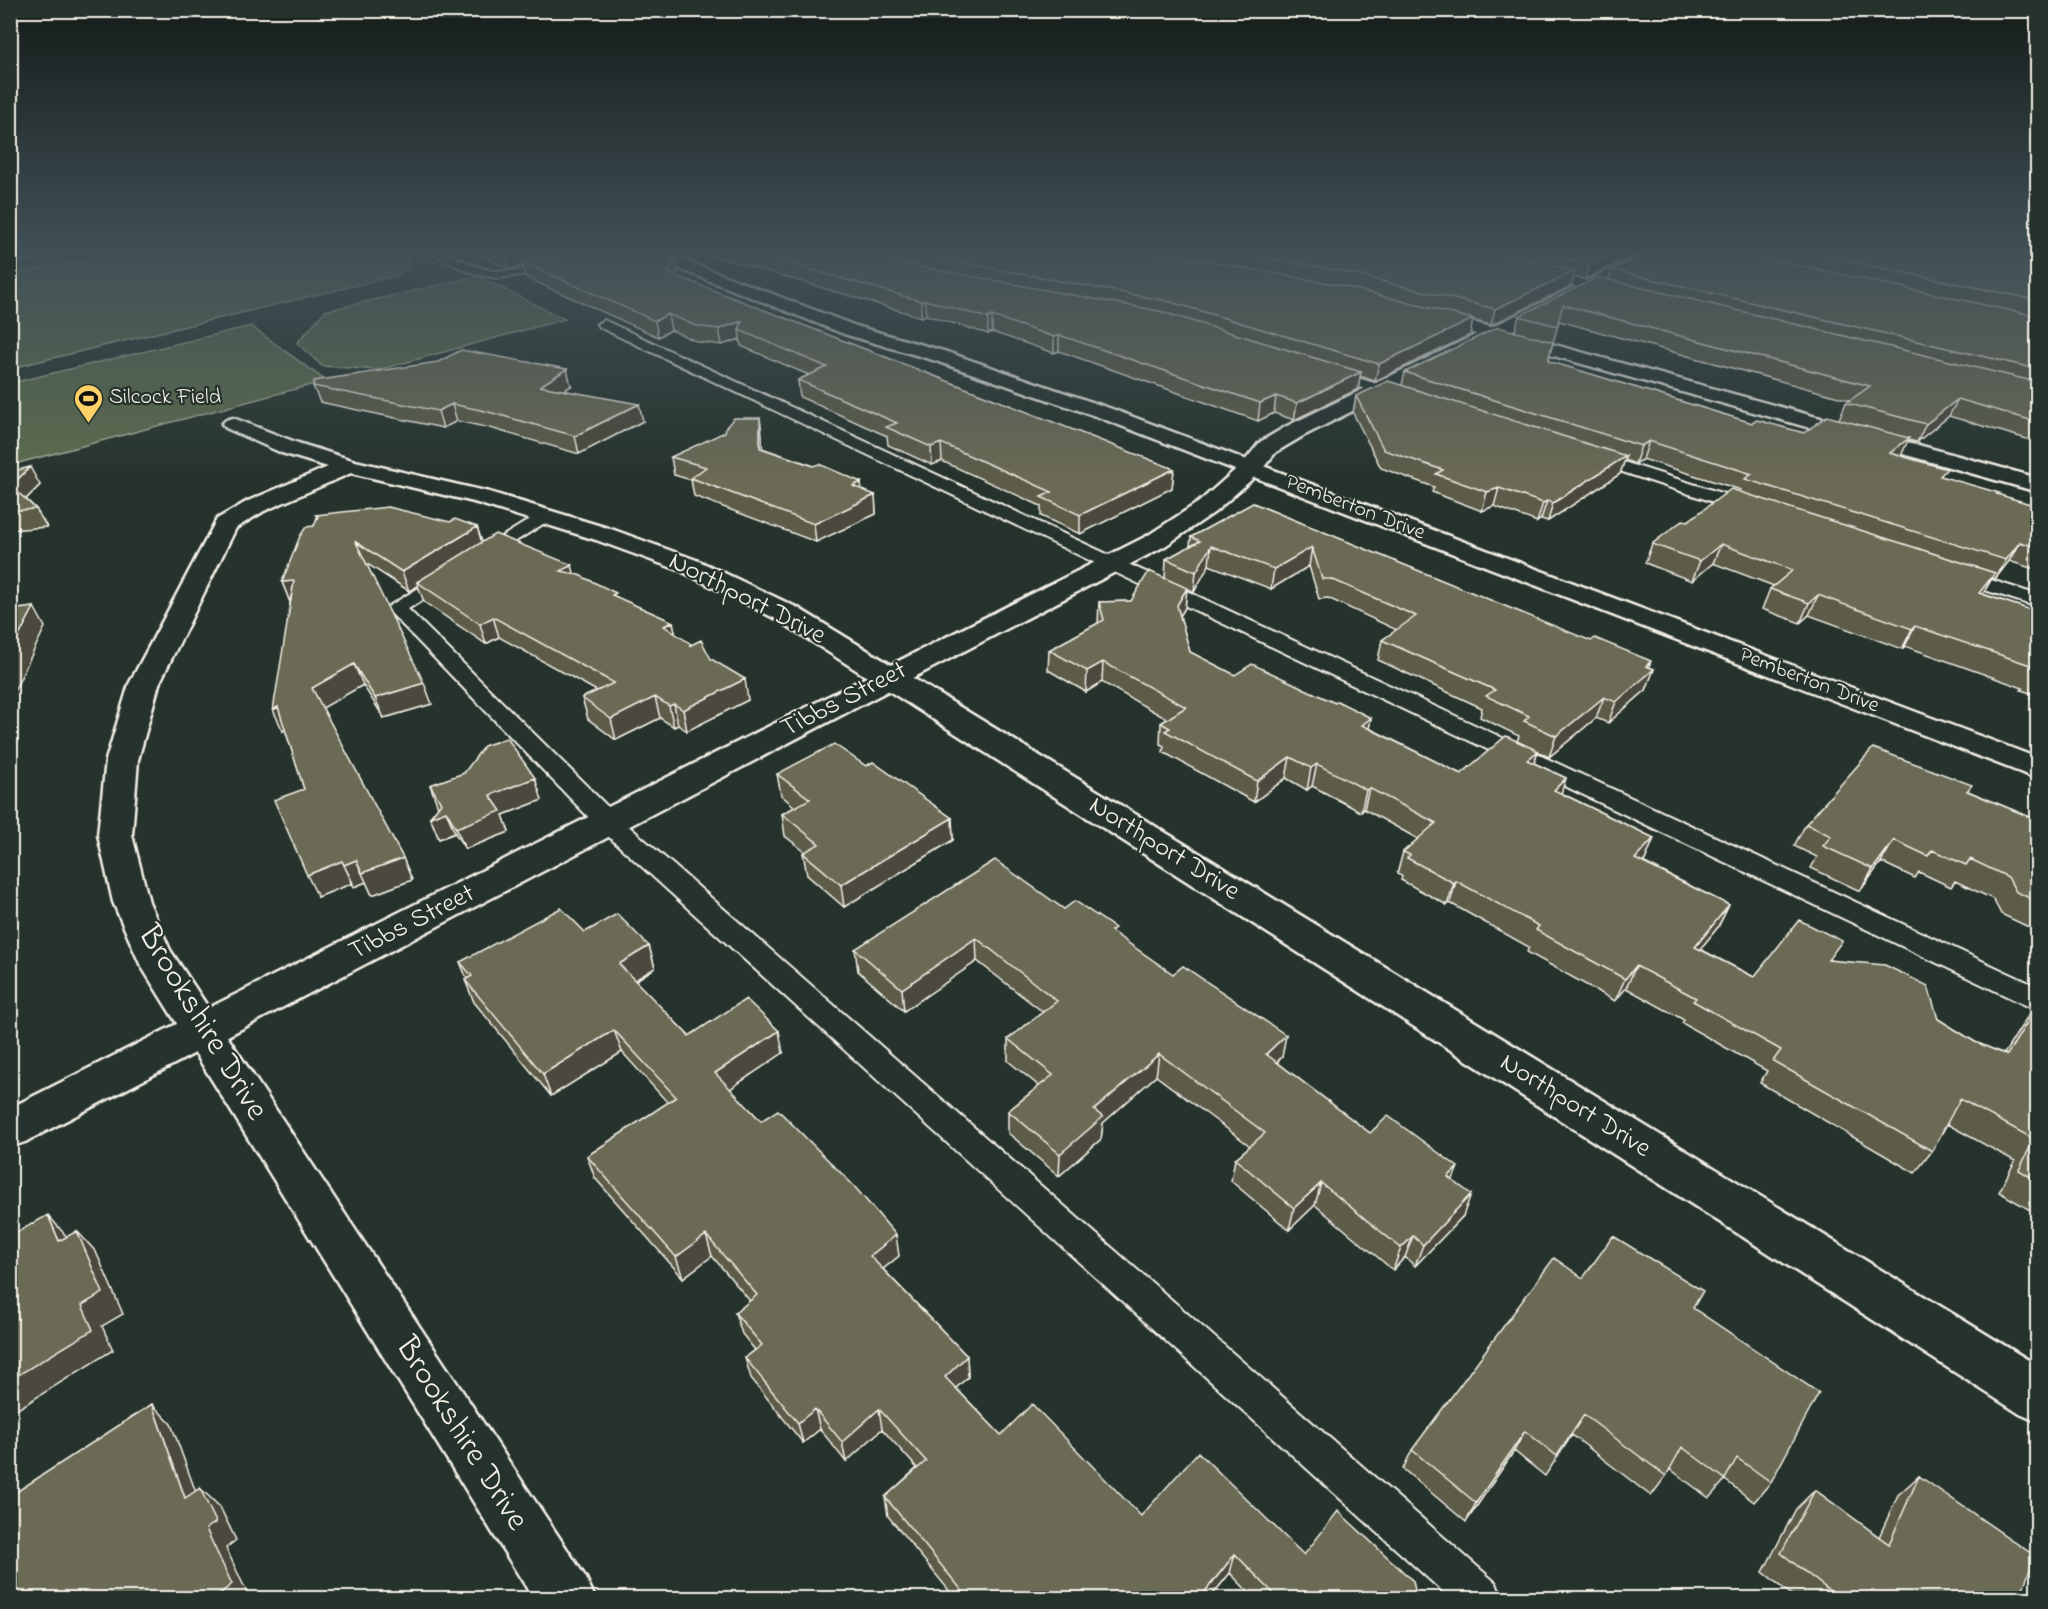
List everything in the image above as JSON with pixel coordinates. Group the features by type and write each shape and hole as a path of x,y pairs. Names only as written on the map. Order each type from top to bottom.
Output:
{"street":[{"name":"Pemberton Drive","path":"840,326 1022,383 1251,468 2037,769"},
{"path":"1466,326 2037,485"},
{"name":"Tibbs Street","path":"10,1129 1156,541 1207,507 1251,468 1268,447 1295,430 1510,326"},
{"name":"Northport Drive","path":"233,424 290,448 349,466 545,515 690,566 788,614 2037,1396"},
{"name":"Brookshire Drive","path":"349,466 256,506 226,524 144,684 123,760 115,835 130,902 153,954 566,1599"}],"lane":[{"path":"608,326 2037,1000"},
{"path":"1314,369 1414,400"},
{"path":"1573,451 1766,514"},
{"path":"545,515 396,608 608,821 1481,1599"},
{"path":"1935,568 2037,601"}],"green space":[{"path":"11,326 186,326 11,368"},
{"name":"Silcock Field","path":"251,326 326,381 11,465 11,383"},
{"path":"312,326 539,326 378,370 322,366 297,343"}],"building":[{"path":"697,326 727,326 719,329"},
{"path":"740,326 806,326 1174,469 1080,515 1041,497 1052,492 941,443 931,447 886,427 897,423 798,380 827,367 739,330"},
{"path":"1022,326 1209,326 1361,372 1297,403 1276,396 1260,403 1059,335 1054,337"},
{"path":"1251,326 1458,326 1379,364"},
{"path":"1643,326 1803,326 2037,382 2037,422 1958,399 1926,424 1846,403 1870,386"},
{"path":"1853,326 2037,326 2037,369"},
{"path":"1498,327 1553,342 1548,361 1752,423 1757,420 1804,433 1827,416 1909,438 1890,453 1947,469 1940,476 2037,506 2037,548 2020,542 2006,560 1745,479 1752,474 1649,441 1641,446 1405,372"},
{"path":"461,350 567,369 540,386 639,404 575,436 452,404 438,411 313,386 314,381 438,362"},
{"path":"1388,381 1626,456 1553,503 1547,501 1543,503 1499,488 1487,492 1436,474 1443,470 1384,450 1356,396"},
{"path":"734,418 760,418 760,448 813,466 819,464 861,482 853,486 875,495 814,524 691,478 706,467 671,457 725,432 726,427"},
{"path":"30,467 11,486 36,509 10,511 10,472"},
{"path":"1731,489 1995,573 1979,593 2037,612 2037,671 2034,670 2036,667 1915,626 1912,629 1818,595 1809,603 1770,589 1793,570 1721,544 1700,561 1652,544 1683,520 1688,521"},
{"path":"1253,503 1591,641 1595,638 1651,661 1646,666 1654,669 1616,702 1604,697 1556,736 1524,721 1529,716 1486,696 1495,690 1382,640 1416,616 1331,579 1322,579 1312,547 1274,569 1211,546 1196,572 1166,559 1200,541 1191,537"},
{"path":"388,507 450,522 455,519 477,527 402,572 356,542 424,683 375,698 354,664 312,688 403,858 362,873 356,860 344,865 342,861 307,875 274,800 304,789 278,707 273,710 294,581 282,582 300,536 306,527 314,526 318,516 316,515"},
{"path":"495,534 572,565 561,571 579,575 616,593 612,595 673,622 664,626 691,644 689,646 701,640 711,659 745,679 683,710 674,704 669,706 655,697 611,719 582,698 614,683 493,617 480,624 417,582"},
{"path":"1149,571 1187,588 1177,605 1190,652 1235,675 1252,664 1335,703 1337,701 1371,718 1362,725 1461,774 1506,736 1538,751 1527,760 1566,778 1554,790 1654,838 1635,859 1729,905 1695,947 1754,977 1799,920 1842,941 1828,960 1885,965 1928,986 1938,1019 1975,1042 2007,1055 2037,1006 2037,1181 2019,1170 2034,1139 1960,1099 1932,1151 1773,1061 1781,1050 1693,1001 1696,998 1636,966 1625,979 1536,930 1539,926 1456,881 1454,883 1407,858 1410,855 1403,852 1436,823 1317,764 1311,768 1290,757 1257,781 1165,731 1170,728 1161,723 1186,707 1103,662 1087,671 1049,650 1104,620 1099,602 1131,601"},
{"path":"34,607 10,653 10,610"},
{"path":"507,738 535,778 490,795 501,811 456,828 446,811 430,817 441,803 430,785 464,773 484,746"},
{"path":"834,744 866,766 873,762 952,818 841,885 803,853 819,844 782,814 810,799 777,774"},
{"path":"1873,748 1972,785 1967,791 2037,820 2037,901 2016,892 2008,877 1970,859 1966,865 1932,850 1928,856 1894,840 1873,869 1823,846 1831,836 1806,824"},
{"path":"995,860 1064,909 1075,901 1115,928 1111,931 1173,974 1183,966 1286,1035 1266,1054 1370,1133 1388,1116 1458,1167 1448,1177 1471,1194 1423,1245 1413,1236 1401,1248 1321,1183 1294,1208 1235,1159 1265,1133 1159,1054 1094,1110 1103,1117 1060,1154 1008,1111 1053,1075 1008,1039 1057,1001 976,938 902,989 855,949"},
{"path":"561,908 585,932 617,914 649,946 619,964 689,1036 746,999 779,1031 715,1073 761,1121 778,1110 854,1186 896,1235 870,1256 967,1356 945,1377 1001,1435 1032,1404 1141,1516 1198,1452 1304,1555 1338,1511 1413,1581 1417,1599 1279,1599 1235,1554 1199,1599 969,1599 885,1497 926,1461 879,1409 842,1442 815,1409 798,1423 745,1358 762,1345 735,1313 757,1295 706,1235 676,1257 587,1156 676,1097 614,1030 543,1074 465,980 472,976 460,962"},
{"path":"48,1215 59,1241 77,1231 103,1293 82,1305 93,1330 10,1380 10,1236"},
{"path":"1613,1236 1703,1291 1693,1308 1819,1393 1771,1482 1737,1458 1725,1479 1682,1447 1666,1476 1584,1415 1557,1456 1525,1431 1476,1503 1412,1450 1554,1258 1583,1278"},
{"path":"152,1404 185,1498 200,1488 216,1522 206,1529 232,1584 213,1599 10,1599 10,1496"},
{"path":"1919,1476 2035,1556 2019,1599 1840,1599 1781,1553 1815,1490 1889,1544"}],"place":[{"name":"Silcock Field","path":"88,424"}]}
